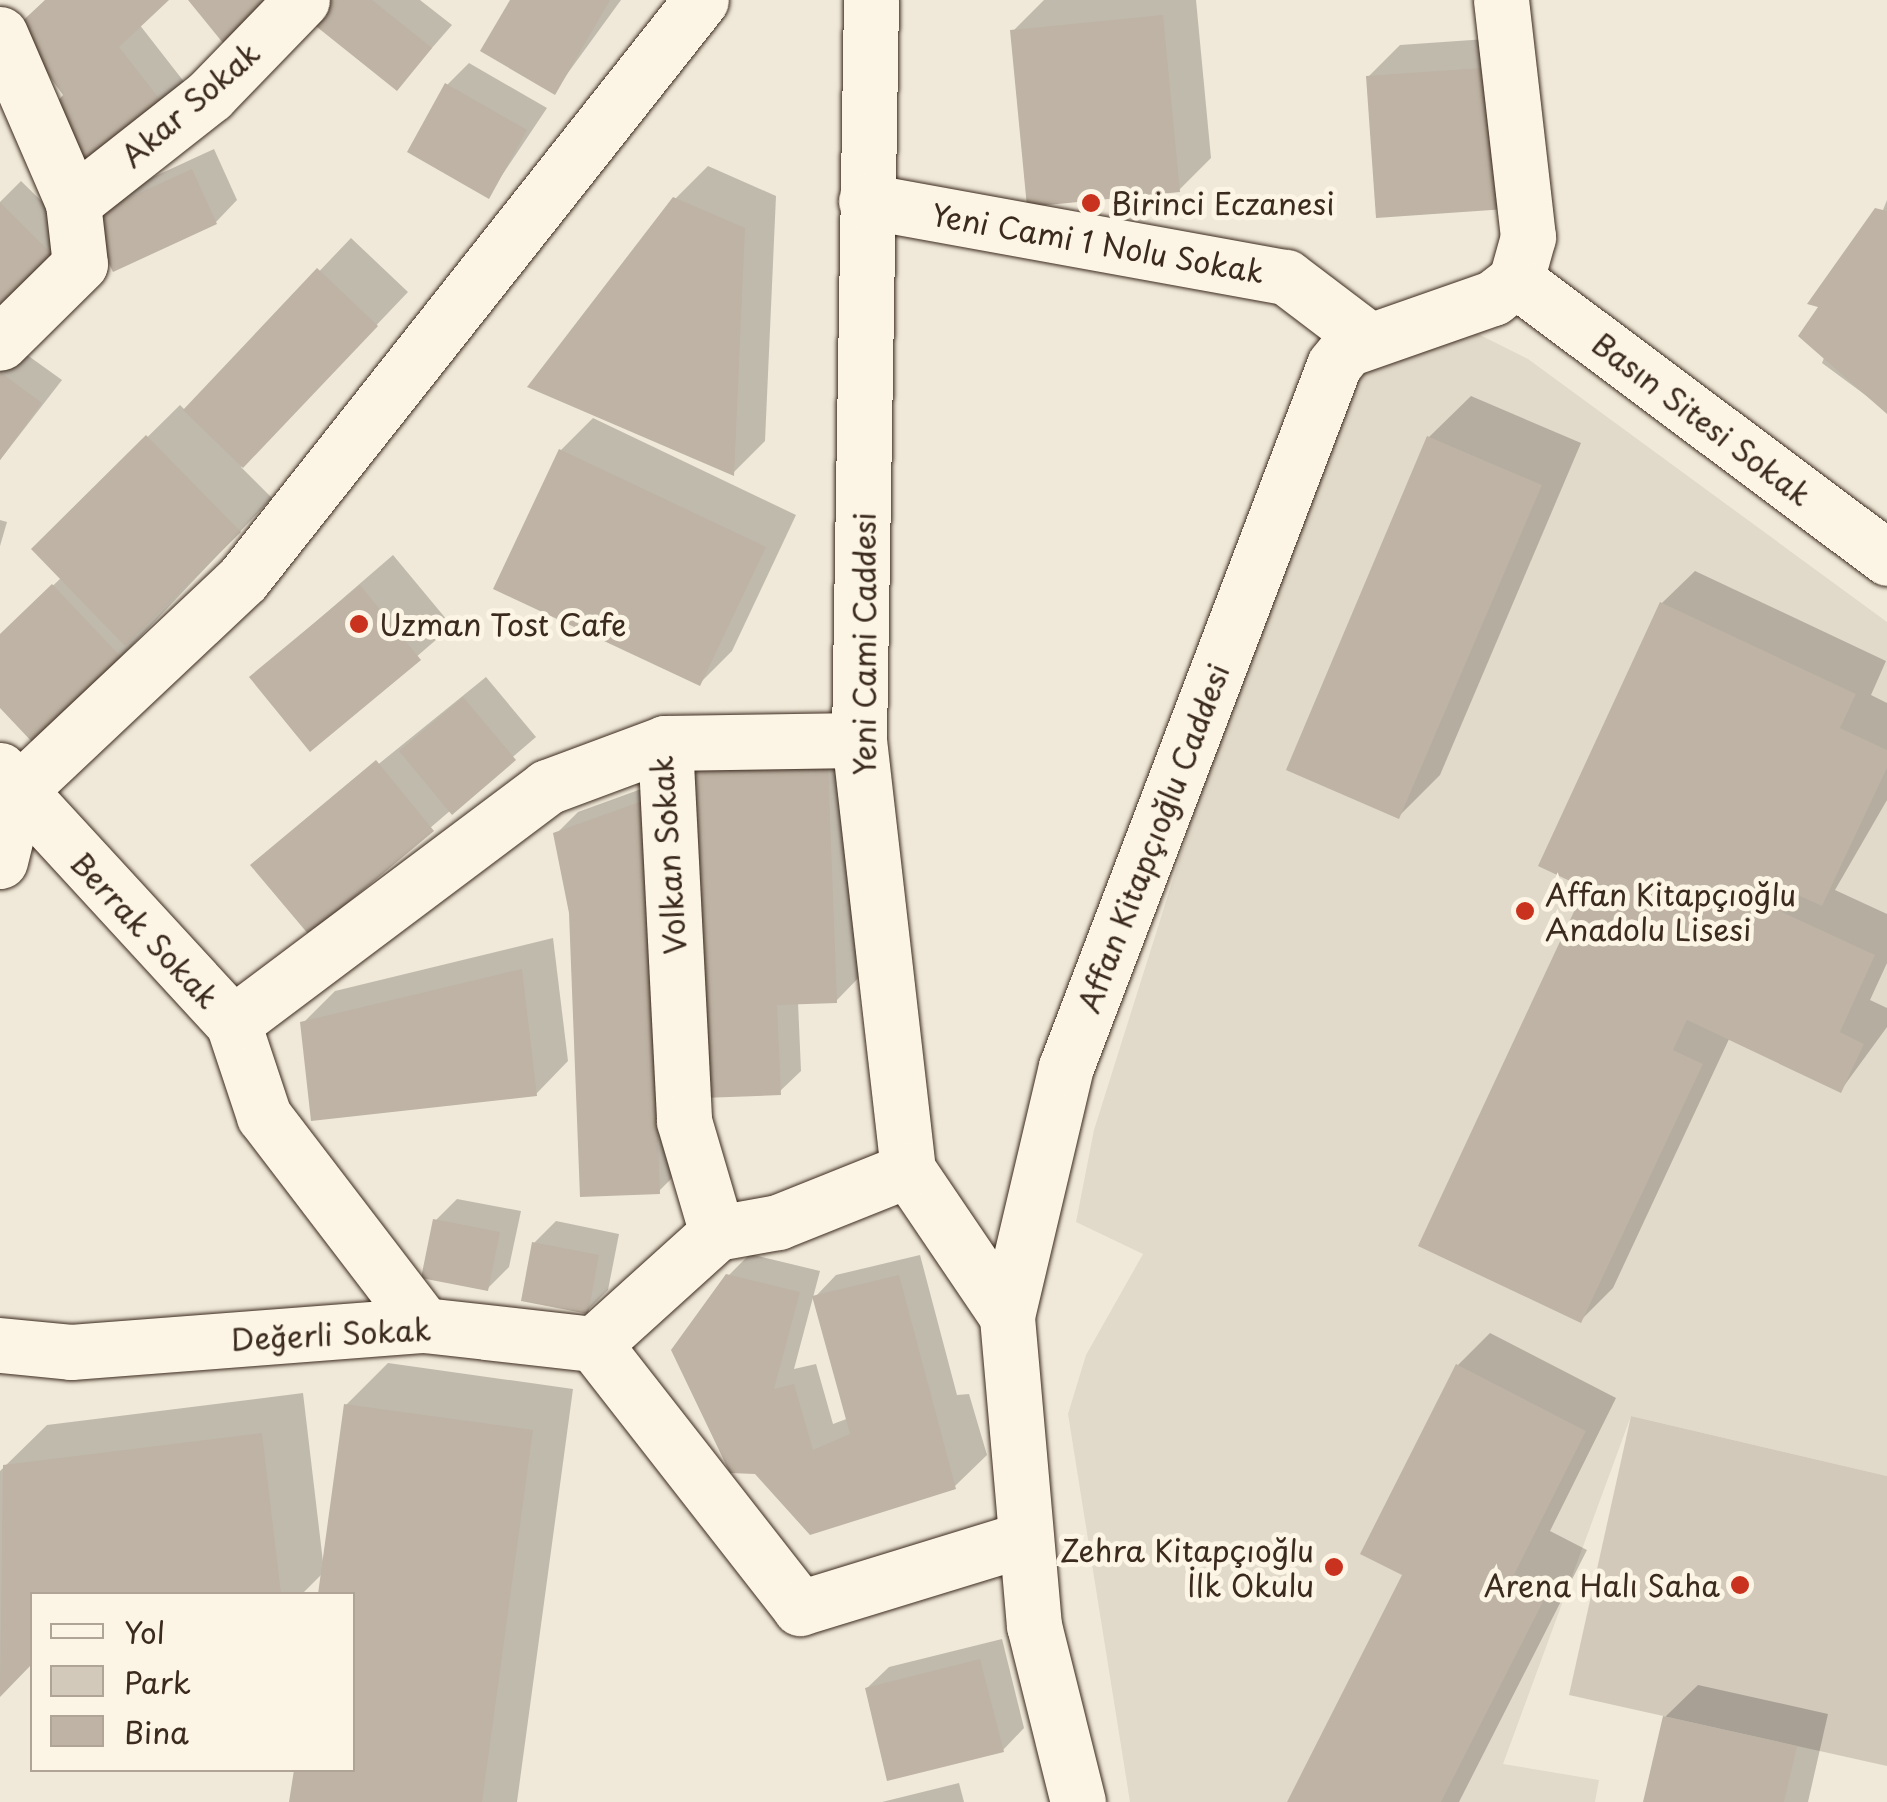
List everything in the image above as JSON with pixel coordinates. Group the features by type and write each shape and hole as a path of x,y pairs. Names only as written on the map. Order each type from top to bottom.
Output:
{"street":[{"name":"Akar Sokak","path":"73,203 210,95 302,0"},
{"path":"0,861 8,781 243,579 701,0"},
{"name":"Yeni Cami Caddesi","path":"871,0 859,740 908,1170 1007,1316"},
{"path":"1500,0 1528,237 1516,280"},
{"path":"0,34 73,203 80,264 0,343"},
{"name":"Yeni Cami 1 Nolu Sokak","path":"866,201 1286,277 1369,340"},
{"name":"Affan Kitapçıoğlu Caddesi","path":"1078,1802 1034,1626 1007,1316 1066,1066 1325,386 1347,350 1494,298 1516,280"},
{"name":"Basın Sitesi Sokak","path":"1516,280 1887,558"},
{"path":"665,743 859,740"},
{"name":"Volkan Sokak","path":"233,1023 547,787 665,743 684,1121 717,1233"},
{"name":"Berrak Sokak","path":"8,781 233,1023 264,1116 424,1325"},
{"path":"908,1170 778,1222 717,1233 594,1344 800,1608 1024,1539"},
{"name":"Değerli Sokak","path":"0,1346 70,1352 424,1325 594,1344"}],"shaded area":[{"name":"Affan Kitapçıoğlu Anadolu Lisesi","path":"1460,325 1528,359 1887,622 1887,1476 1631,1416 1503,1764 1599,1780 1595,1802 1130,1802 1068,1414 1086,1355 1143,1254 1076,1222 1094,1130 1232,692 1354,367"}],"green space":[{"name":"Arena Halı Saha","path":"1631,1416 1887,1476 1887,1766 1569,1695"}],"building":[{"path":"45,0 169,0 119,47 165,106 87,171 57,102 63,95 15,28"},
{"path":"188,0 280,0 232,54"},
{"path":"329,0 372,0 432,48 397,91 312,23"},
{"path":"510,0 610,0 555,95 480,51"},
{"path":"1163,15 1180,192 1027,207 1010,30"},
{"path":"1496,67 1506,209 1376,218 1366,76"},
{"path":"445,83 527,130 489,199 407,152"},
{"path":"192,169 217,224 113,272 87,217"},
{"path":"673,197 745,228 734,476 527,387"},
{"path":"0,202 57,259 0,316"},
{"path":"1875,208 1887,211 1887,414 1798,336 1818,307 1807,304"},
{"path":"317,268 378,326 243,468 183,410"},
{"path":"0,372 42,403 0,460"},
{"path":"146,435 241,532 125,646 31,549"},
{"path":"1427,436 1542,485 1399,819 1286,770"},
{"path":"559,449 766,547 700,686 493,589"},
{"path":"52,584 123,659 34,744 0,708 0,634"},
{"path":"360,585 421,660 310,752 249,677"},
{"path":"1660,602 1856,694 1840,728 1887,750 1887,768 1822,906 1791,892 1782,912 1875,955 1840,1032 1864,1044 1841,1093 1687,1020 1673,1050 1703,1064 1581,1323 1418,1246 1585,888 1538,866"},
{"path":"463,697 516,760 452,815 399,751"},
{"path":"376,760 434,831 309,935 250,865"},
{"path":"828,764 837,1003 777,1005 781,1095 702,1098 690,768"},
{"path":"645,800 660,1194 580,1197 569,913 553,833"},
{"path":"522,969 537,1096 311,1121 300,1022"},
{"path":"433,1219 500,1232 488,1291 421,1278"},
{"path":"532,1242 599,1255 588,1314 521,1301"},
{"path":"726,1274 800,1292 774,1389 794,1384 813,1450 850,1434 812,1296 899,1275 956,1489 810,1535 755,1474 730,1473 671,1350"},
{"path":"1456,1364 1586,1431 1514,1575 1548,1592 1441,1802 1287,1802 1402,1575 1360,1554"},
{"path":"344,1404 533,1430 482,1802 289,1802 294,1772 355,1772 355,1592 318,1592"},
{"path":"262,1433 281,1592 30,1592 30,1666 0,1697 3,1465"},
{"path":"980,1659 1004,1752 887,1781 865,1688"},
{"path":"1663,1716 1797,1746 1784,1802 1643,1802"}],"place":[{"name":"Birinci Eczanesi","path":"1091,203"},
{"name":"Uzman Tost Cafe","path":"359,624"},
{"name":"Affan Kitapçıoğlu Anadolu Lisesi","path":"1525,911"},
{"name":"Zehra Kitapçıoğlu İlk Okulu","path":"1334,1567"},
{"name":"Arena Halı Saha","path":"1740,1585"}]}
